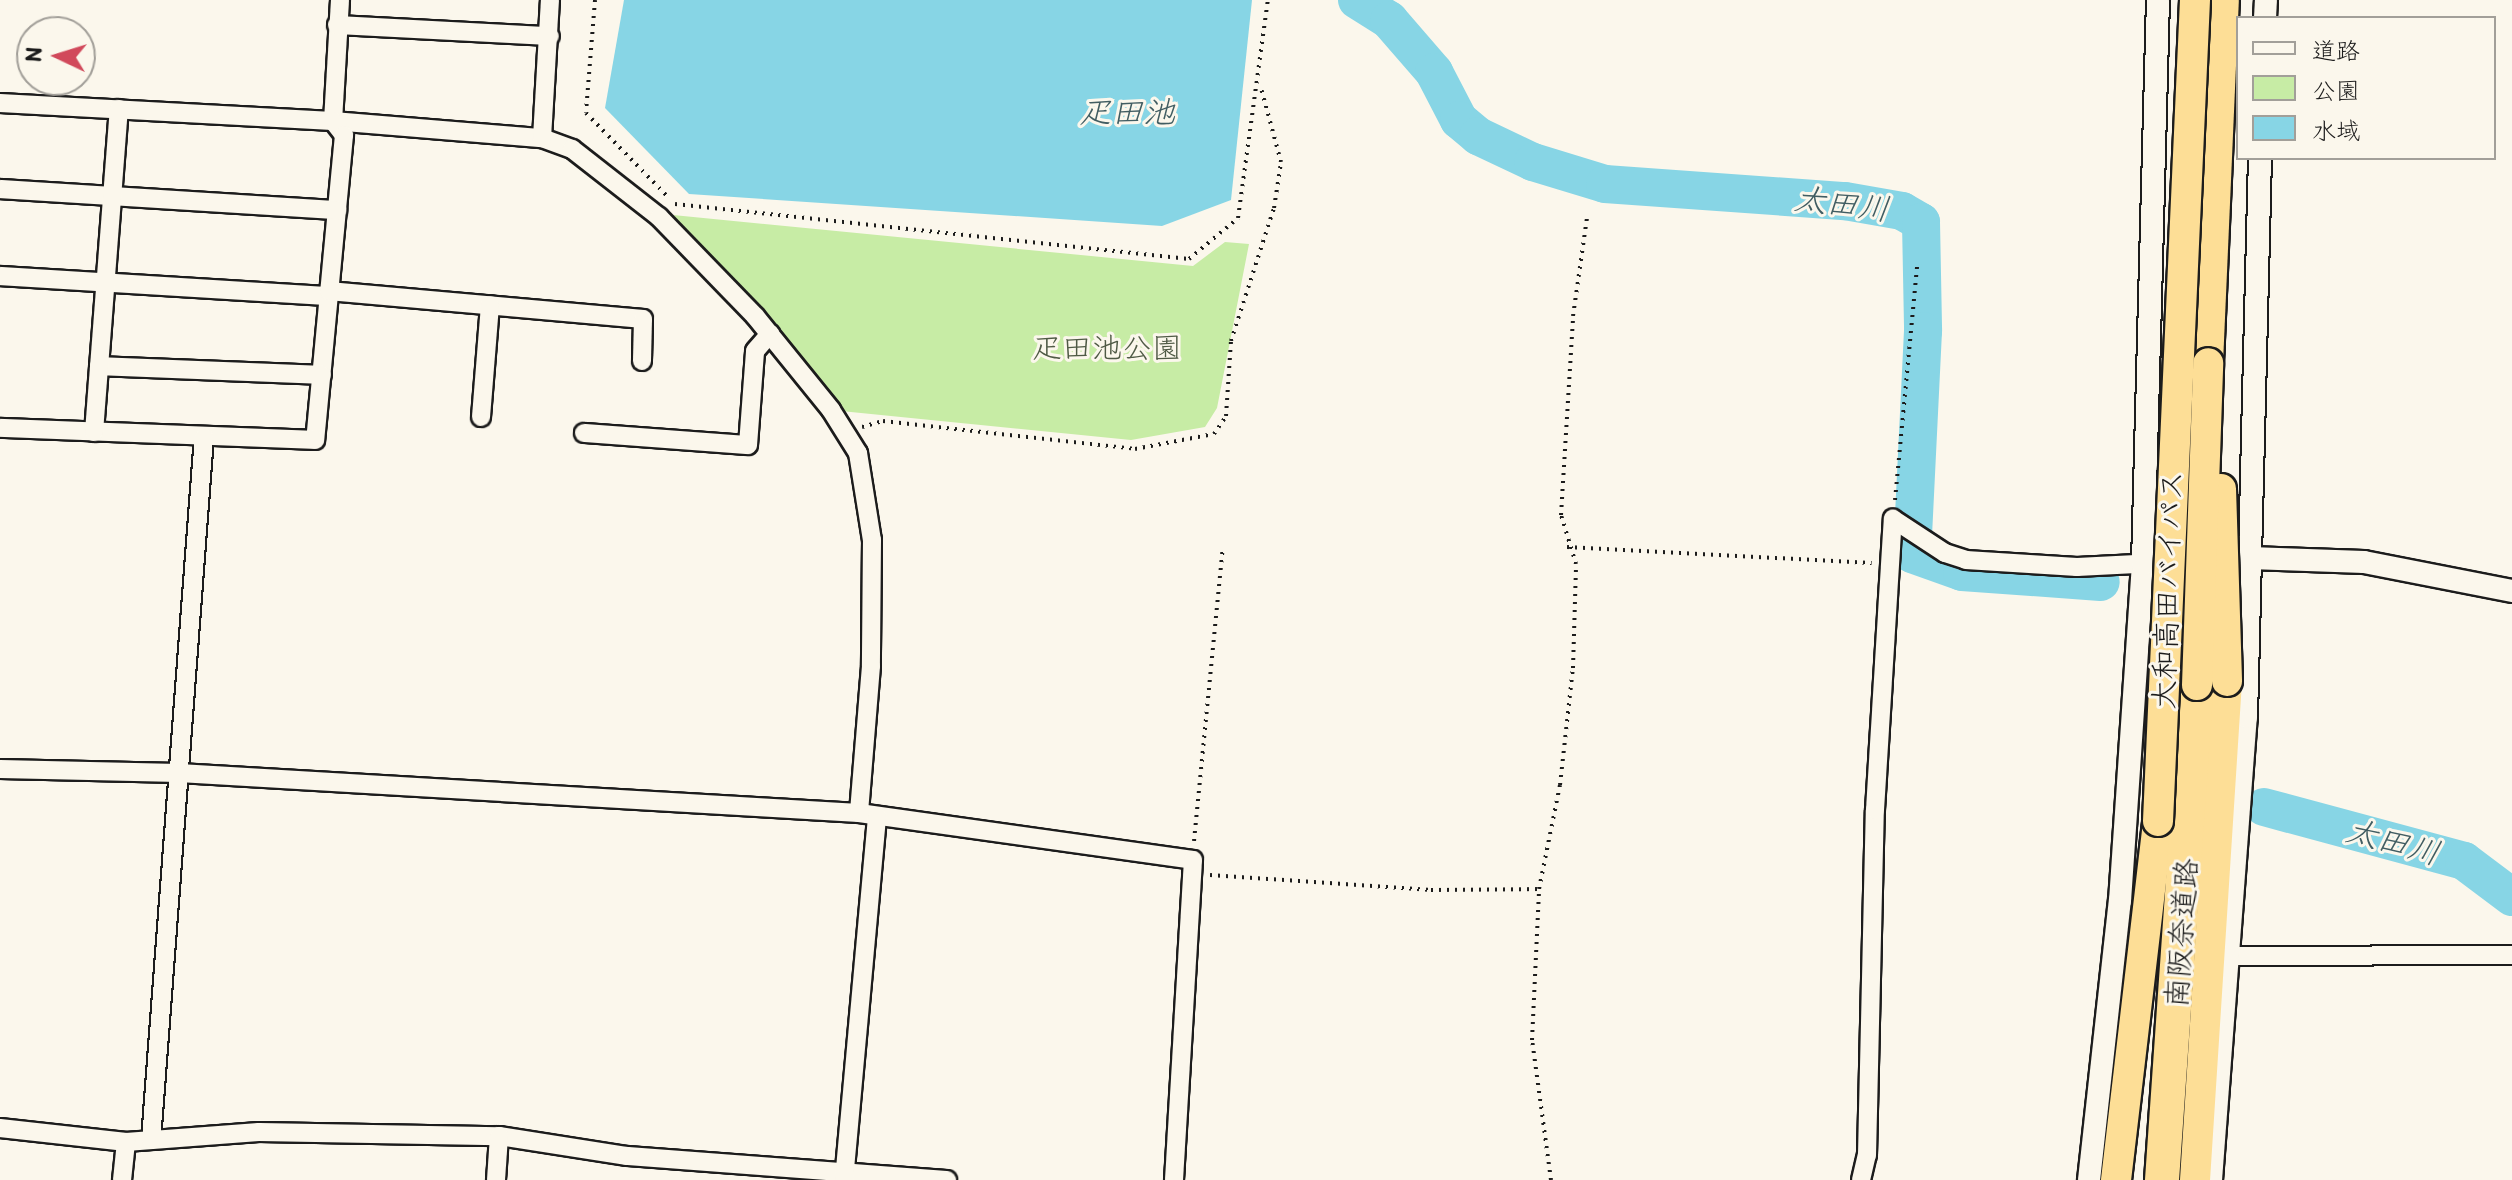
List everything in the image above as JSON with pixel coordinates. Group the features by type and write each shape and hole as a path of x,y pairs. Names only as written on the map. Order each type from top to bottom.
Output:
{"highway":[{"name":"大和高田バイパス","path":"2131,1180 2158,821 2195,0"},
{"name":"大和高田バイパス","path":"2197,685 2224,0"},
{"path":"2200,1176 2227,681 2221,488 2208,363"},
{"name":"南阪奈道路","path":"2162,1180 2197,685"},
{"path":"2116,1180 2158,821"}],"street":[{"path":"0,428 315,440 344,135 333,121 340,0"},
{"path":"542,138 550,0"},
{"path":"2089,1180 2120,901 2143,564 2158,0"},
{"path":"337,25 550,36"},
{"path":"0,103 333,121 542,138 572,149 659,217 770,334 858,453 872,540 868,815 843,1176"},
{"path":"94,432 119,109"},
{"path":"2200,1176 2230,956 2250,558 2260,160"},
{"path":"0,189 337,210"},
{"path":"0,276 329,293 643,319 642,361"},
{"path":"481,417 490,305"},
{"path":"584,433 748,445 755,351 770,334"},
{"path":"99,366 322,375"},
{"path":"151,1140 204,437"},
{"path":"1893,519 1945,553 1966,560 2077,567 2250,558 2364,562 2512,591"},
{"path":"1861,1180 1867,1155 1875,810 1893,519"},
{"path":"0,769 179,773 868,815 1192,867 1174,1180"},
{"path":"2230,956 2512,955"},
{"path":"0,1128 126,1142 259,1132 499,1136 627,1156 843,1176 947,1180"},
{"path":"496,1180 499,1136"},
{"path":"122,1180 126,1142"}],"path":[{"path":"595,0 586,113 676,205 1189,259 1238,218 1260,86 1268,0"},
{"path":"844,432 883,421 1135,449 1214,434 1226,416 1231,341 1274,208 1281,162 1260,86"},
{"path":"1551,1180 1532,1040 1539,889 1560,785 1573,668 1576,564 1567,547 1561,515 1573,316 1587,218"},
{"path":"1893,519 1917,266"},
{"path":"1223,547 1192,867 1431,890 1539,889"},
{"path":"1567,547 1892,564"}],"green space":[{"name":"疋田池公園","path":"673,215 1193,266 1225,242 1249,244 1217,408 1205,427 1131,440 841,411"}],"water":[{"name":"疋田池","path":"624,0 1252,0 1231,200 1162,226 689,194 605,108"}],"waterway":[{"name":"太田川","path":"1357,0 1389,20 1434,72 1459,120 1478,136 1533,162 1605,184 1845,201 1902,211 1921,222 1923,331 1912,554 1962,572 2101,582"},
{"name":"太田川","path":"2264,807 2464,861 2512,897"}]}
